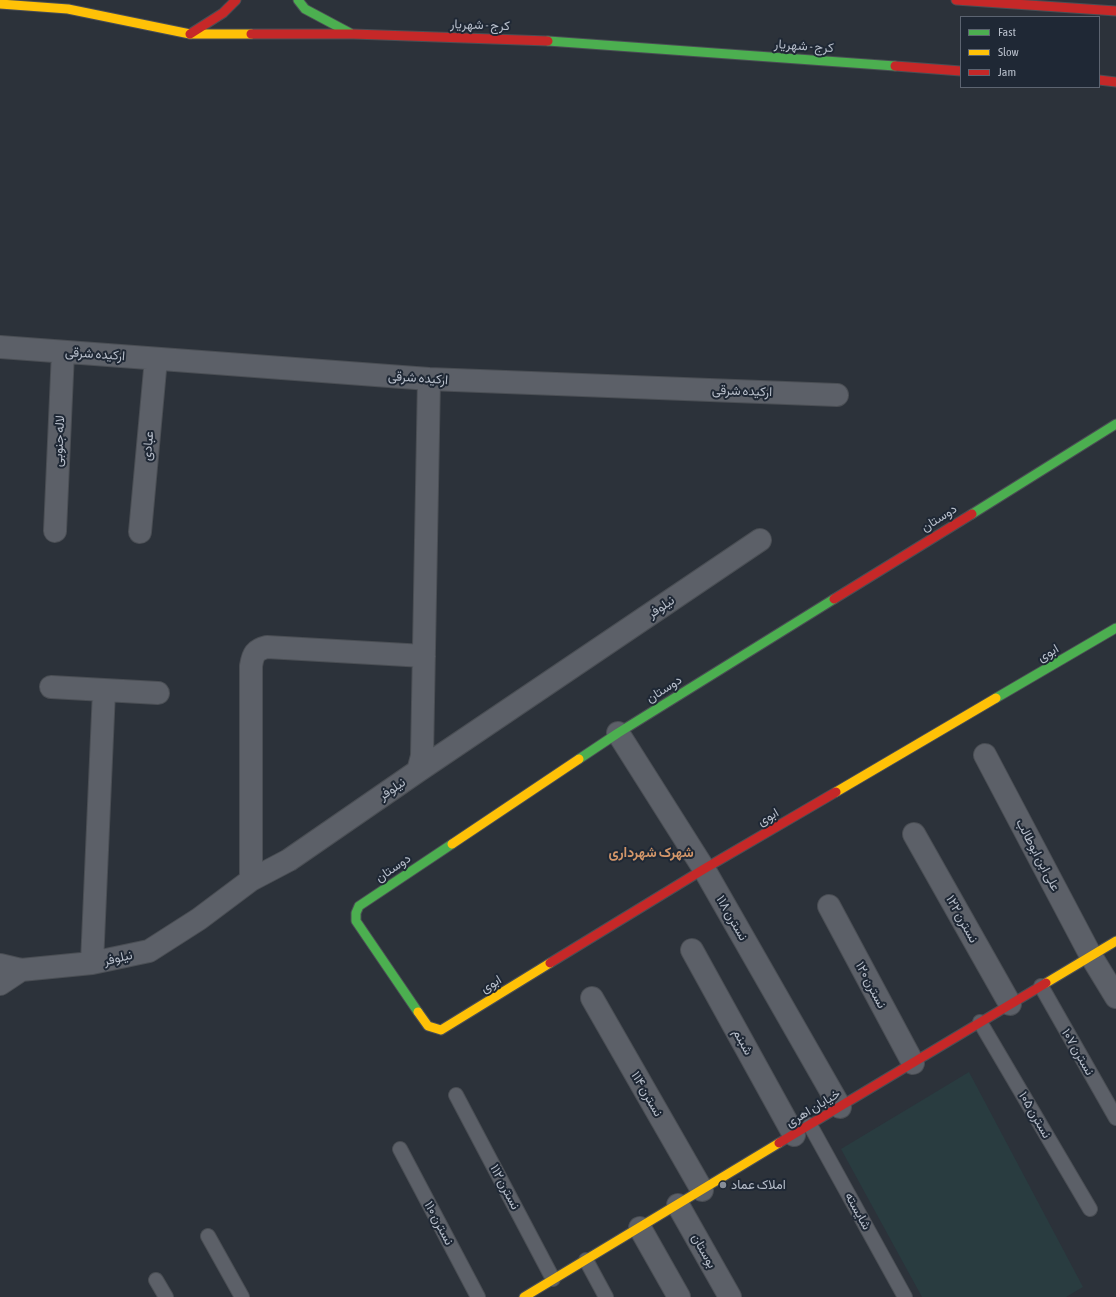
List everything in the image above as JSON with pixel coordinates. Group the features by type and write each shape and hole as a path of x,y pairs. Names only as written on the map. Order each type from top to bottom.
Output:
{"street":[{"path":"190,34 222,13 236,0"},
{"path":"298,0 305,9 353,34"},
{"path":"956,0 1116,11"},
{"name":"کرج - شهریار","path":"0,4 68,9 190,34 353,34 543,40 960,70"},
{"path":"1100,80 1116,82"},
{"name":"ارکیده شرقی","path":"0,347 428,379 837,395"},
{"name":"لاله جنوبی","path":"55,531 63,352"},
{"name":"عبادی","path":"140,532 156,359"},
{"path":"418,771 422,756 428,379"},
{"name":"دوستان","path":"436,1030 428,1026 356,921 356,913 359,906 618,733 1116,424"},
{"name":"نیلوفر","path":"0,965 22,970 92,963 149,951 199,919 251,880 289,860 760,540"},
{"name":"ابوی","path":"436,1030 441,1030 704,869 1116,628"},
{"path":"251,880 250,666 253,655 260,648 267,647 424,656"},
{"path":"51,687 158,693"},
{"path":"92,963 104,691"},
{"name":"نسترن ۱۱۸","path":"618,733 704,869 840,1107"},
{"name":"علی ابن ابوطالب","path":"985,755 1091,956 1116,997"},
{"name":"نسترن ۱۲۲","path":"914,834 1010,1004"},
{"name":"نسترن ۱۲۰","path":"829,906 913,1063"},
{"name":"خیابان اهری","path":"524,1297 1116,941"},
{"name":"شبنم","path":"692,950 802,1130"},
{"path":"0,984 22,970"},
{"name":"نسترن ۱۱۴","path":"592,998 702,1190"},
{"name":"بوستان","path":"678,1205 730,1297"},
{"path":"640,1228 679,1297"}],"lane":[{"name":"نسترن ۱۰۷","path":"1041,986 1116,1118"},
{"name":"نسترن ۱۰۵","path":"980,1022 1090,1209"},
{"name":"نسترن ۱۱۲","path":"456,1096 554,1280"},
{"name":"شایسته","path":"802,1130 905,1297"},
{"name":"نسترن ۱۱۰","path":"400,1149 478,1297"},
{"path":"208,1236 242,1297"},
{"path":"586,1260 606,1297"},
{"path":"156,1280 166,1297"}],"green space":[{"path":"969,1072 1083,1287 1066,1297 922,1297 841,1149"}],"traffic: fast":[{"path":"298,0 305,9 350,33"},
{"path":"548,41 895,66"},
{"path":"972,514 1116,424"},
{"path":"579,759 618,733 834,599"},
{"path":"996,698 1116,628"},
{"path":"418,1012 356,921 356,913 359,906 452,844"}],"traffic: slow":[{"path":"0,4 68,9 190,34 251,34"},
{"path":"836,792 996,698"},
{"path":"452,844 579,759"},
{"path":"1046,983 1116,941"},
{"path":"418,1012 428,1026 441,1030 550,963"},
{"path":"524,1297 779,1143"}],"traffic: jam":[{"path":"190,34 223,13 236,0"},
{"path":"956,0 1116,11"},
{"path":"251,34 353,34 548,41"},
{"path":"895,66 960,71"},
{"path":"1100,80 1116,82"},
{"path":"834,599 972,514"},
{"path":"550,963 704,869 836,792"},
{"path":"779,1143 1046,983"}],"place":[{"name":"املاک عماد","path":"723,1185"}],"district":[{"name":"شهرک شهرداری","path":"651,853"}]}
